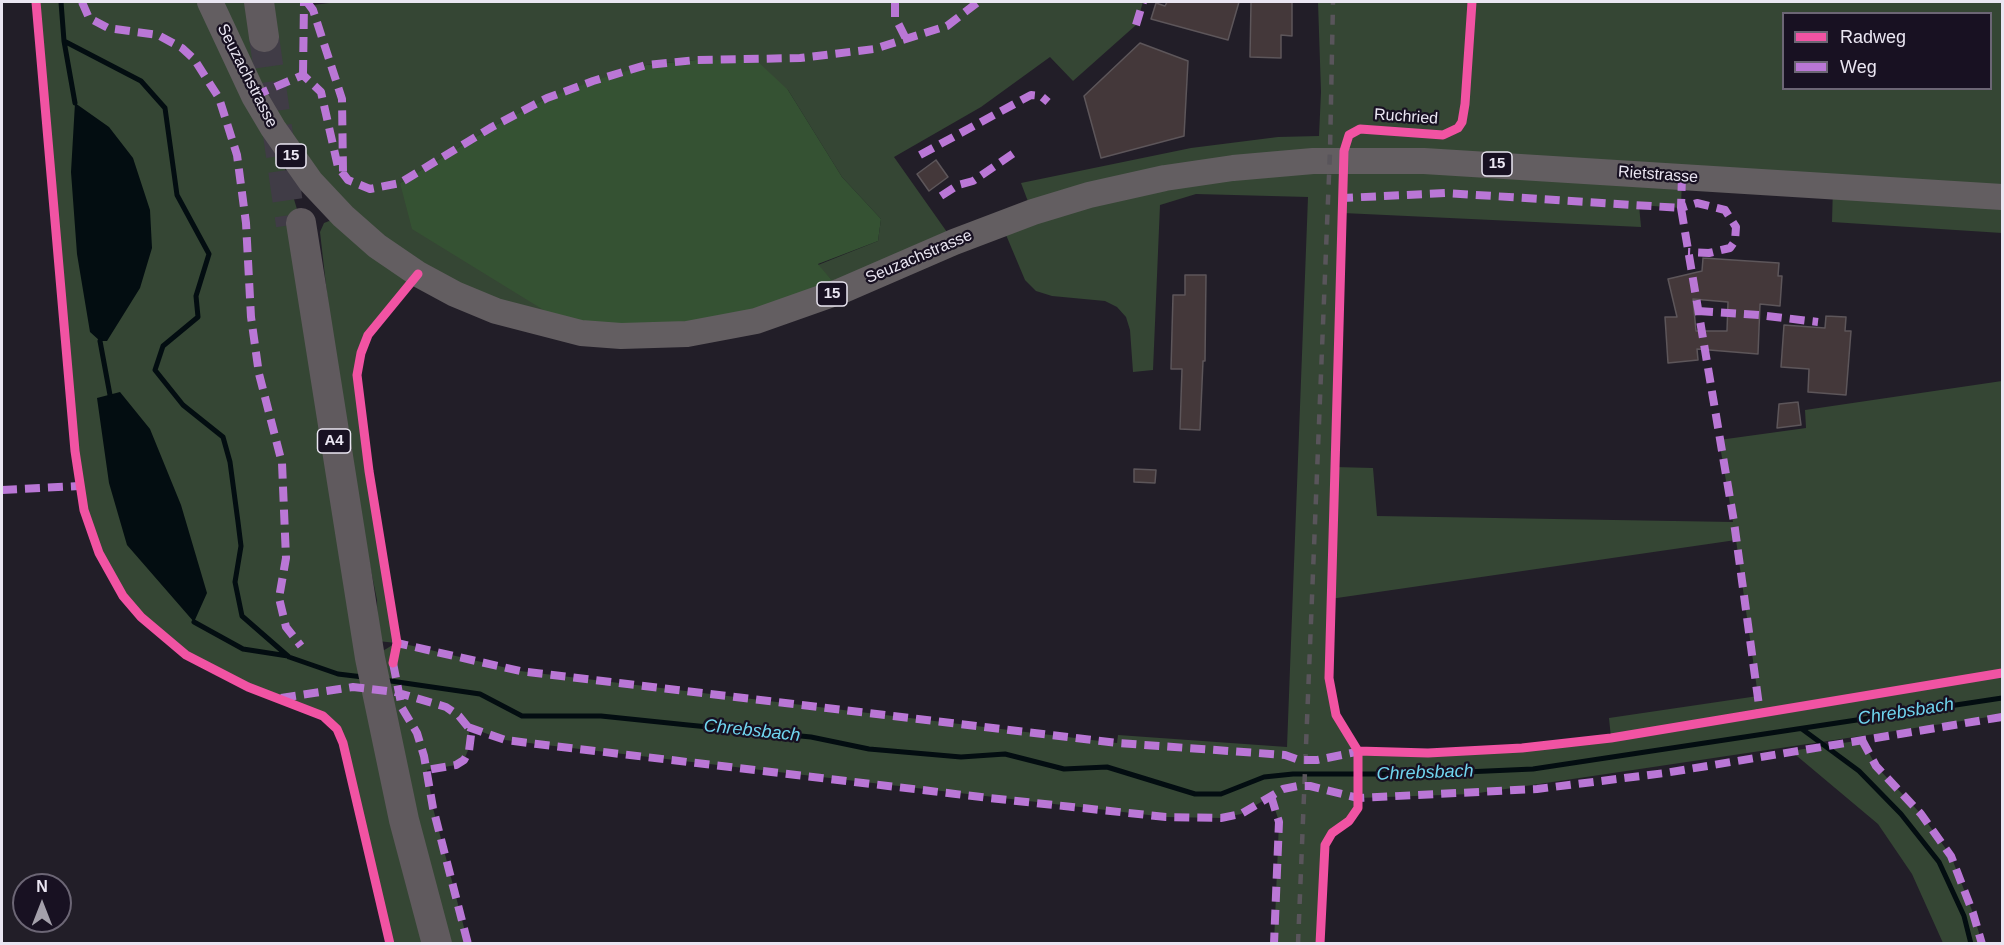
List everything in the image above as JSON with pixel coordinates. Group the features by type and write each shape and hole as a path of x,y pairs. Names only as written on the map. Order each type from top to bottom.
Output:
{"highway":[{"path":"258,2 268,36 268,2"},
{"name":"A4","path":"296,224 395,823 427,944"},
{"name":"A4","path":"374,701 437,944"}],"main road":[{"name":"Seuzachstrasse","path":"210,2 254,96 273,128 311,182 351,223 377,246 418,274 455,294 496,311 581,333 621,336 687,334 756,321 841,291 1001,223 1089,195 1165,178 1233,168 1313,161"},
{"name":"Rietstrasse","path":"1313,161 1502,164 2002,197"}],"green space":[{"path":"36,2 304,2 305,6 337,2 1143,2 1136,25 1073,81 1050,57 981,107 894,157 954,242 841,291 818,265 878,241 881,219 842,177 788,90 696,60 646,65 547,98 492,127 400,183 581,333 418,274 368,335 361,353 357,375 359,402 396,642 520,671 1117,743 1118,735 1287,747 1308,197 1196,194 1160,205 1153,370 1133,372 1130,330 1126,317 1117,307 1105,301 1052,296 1036,291 1025,280 1001,223 1032,212 1021,183 1191,148 1278,137 1319,136 1321,92 1318,2 2002,2 2002,233 1832,222 1833,186 1682,177 1681,208 1639,205 1641,227 1343,213 1335,467 1373,468 1377,516 1733,522 1719,440 1806,428 1805,410 2002,381 2002,715 1472,794 1358,798 1354,816 1332,833 1325,845 1320,944 1274,943 1279,822 1271,796 1241,814 1221,818 1166,817 505,740 468,727 471,743 464,760 456,765 427,770 433,808 468,943 390,943 343,743 337,729 323,716 248,687 186,655 141,617 123,595 99,553 84,510 75,451","holes":["274,131 342,216 324,223 320,232 342,427 377,600 378,641 396,643 371,658 301,223","1736,540 1758,696 1609,718 1611,738 1522,748 1428,753 1358,751 1336,715 1329,678 1330,599"]},
{"path":"696,60 756,60 788,90 842,177 881,219 878,241 818,264 841,291 786,312 581,333 412,229 400,183 492,127 547,98 593,81 646,65"},
{"path":"1862,740 1876,766 1921,814 1951,856 1982,943 1943,943 1912,874 1878,824 1791,751"}],"shaded area":[{"path":"75,103 109,127 133,158 150,210 152,248 140,288 107,341 100,341 90,332 77,254 71,172"},
{"path":"120,392 150,429 181,505 207,593 194,622 127,545 109,483 97,398"}],"building":[{"path":"1167,2 1239,2 1228,40 1151,19 1156,3 1165,6"},
{"path":"1251,2 1292,2 1292,36 1281,35 1281,58 1250,57"},
{"path":"1140,43 1188,61 1184,136 1101,158 1084,96"},
{"path":"936,160 948,177 929,191 917,174"},
{"path":"1703,258 1779,263 1778,276 1782,276 1780,306 1760,304 1758,354 1697,349 1698,360 1668,363 1665,317 1677,317 1668,279 1702,271","holes":["1693,299 1728,302 1727,331 1696,331"]},
{"path":"1185,275 1206,275 1205,361 1203,361 1200,430 1180,429 1182,369 1171,369 1173,295 1185,295"},
{"path":"1826,316 1846,317 1845,331 1851,331 1846,395 1808,392 1809,369 1781,367 1784,325 1825,328"},
{"path":"1798,402 1801,425 1777,428 1779,404"},
{"path":"1134,469 1156,470 1155,483 1134,482"}],"waterway":[{"name":"Chrebsbach","path":"61,2 64,41 141,81 165,108 177,195 209,254 196,296 198,317 163,346 155,370 183,405 223,437 230,462 241,546 235,582 242,616 289,657 338,674 363,677"},
{"path":"64,41 75,103"},
{"path":"100,341 110,395"},
{"path":"194,622 243,649 288,656"},
{"name":"Chrebsbach","path":"384,680 480,694 522,716 601,716 811,737 869,749 961,757 1005,754 1064,769 1107,767 1195,794 1221,794 1264,777 1293,774 1420,774 1533,769 2002,698"},
{"path":"1802,729 1859,771 1901,814 1939,862 1964,916 1971,944"}],"tunnel":[{"path":"264,37 291,225"}],"railway":[{"path":"1298,944 1330,151 1333,2"}],"marked path":[{"path":"82,2 89,18 108,28 158,35 182,48 194,59 219,98 237,155 246,223 251,317 259,374 282,463 286,558 279,598 286,627 301,646"},
{"path":"303,75 304,2"},
{"path":"307,2 313,10 342,99 343,172"},
{"path":"895,2 895,17 906,39"},
{"path":"254,96 303,75 321,92 338,167 348,180 370,189 400,183 492,127 547,98 593,81 646,65 696,60 800,58 874,49 947,26 978,2"},
{"path":"1136,25 1143,2"},
{"path":"920,155 1031,95 1041,96 1048,102"},
{"path":"941,196 958,185 973,181 1014,153"},
{"path":"1682,176 1681,208 1697,203 1725,210 1736,227 1735,241 1730,248 1709,253 1688,252"},
{"path":"1343,203 1343,198 1446,193 1681,208 1734,522 1760,713"},
{"path":"1698,311 1818,322"},
{"path":"2,490 79,486"},
{"path":"396,639 397,643 520,671 1118,743 1285,755 1299,760 1317,760 1361,751"},
{"path":"393,663 402,708 417,733 424,756 433,808 468,944"},
{"path":"281,698 353,687 395,692 446,707 459,716 468,727 471,735 469,751 464,760 456,765 427,770"},
{"path":"468,727 505,740 537,744 989,798 1166,817 1221,818 1241,814 1283,789 1298,786 1310,786 1358,798 1537,789 1665,773 2002,717"},
{"path":"1862,740 1876,766 1921,814 1951,856 1973,913 1982,944"},
{"path":"1271,796 1279,822 1274,944"}],"cycle path":[{"path":"36,2 75,451 84,510 99,553 123,596 141,617 186,655 248,687 323,716 337,729 343,743 390,944"},
{"name":"Ruchried","path":"1320,944 1325,845 1332,833 1349,821 1358,808 1358,751 1336,715 1329,678 1344,151 1349,135 1360,129 1443,135 1458,128 1462,122 1465,104 1472,2"},
{"path":"393,663 397,643 369,471 357,375 361,353 368,335 418,274"},
{"path":"1358,751 1428,753 1522,748 1611,738 2002,673"}]}
